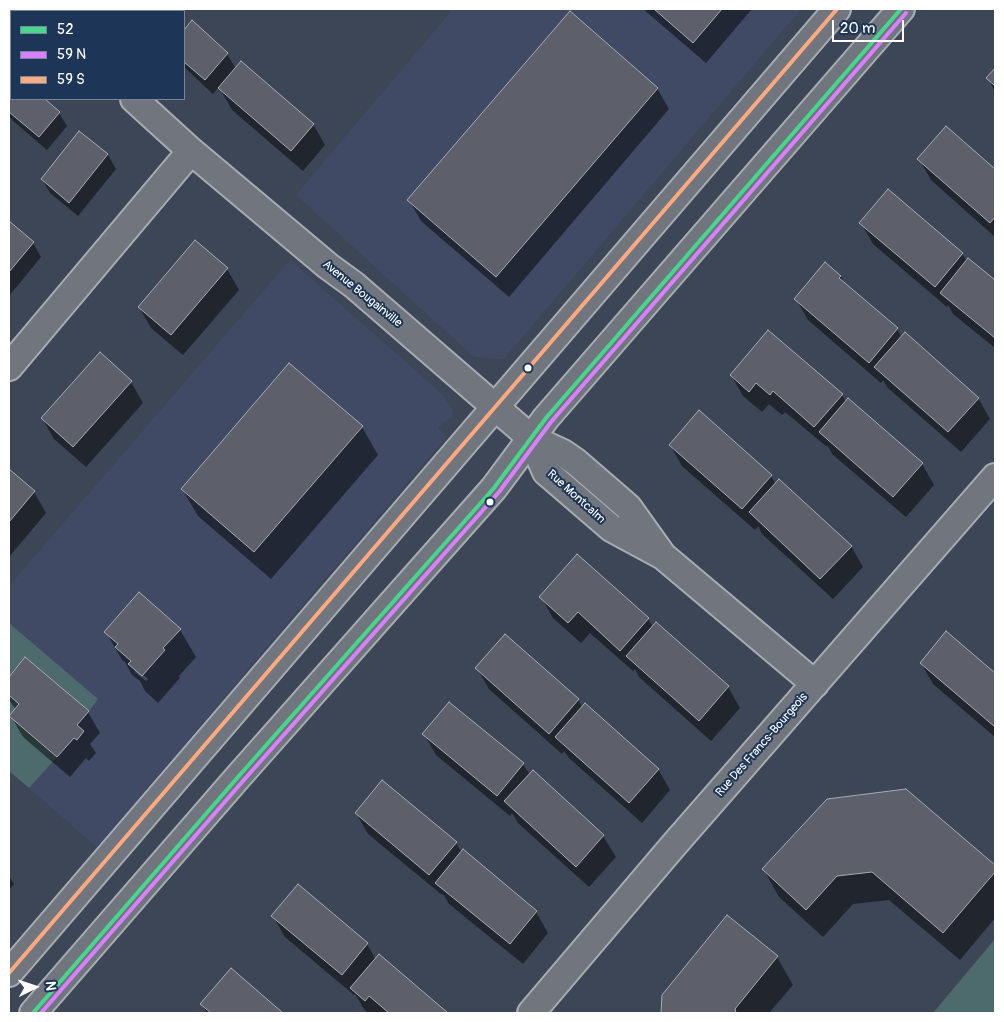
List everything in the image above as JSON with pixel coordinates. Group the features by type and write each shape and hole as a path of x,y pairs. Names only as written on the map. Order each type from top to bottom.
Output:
{"street":[{"path":"9,973 837,9"},
{"path":"33,1013 494,488 546,418 901,9"},
{"name":"Avenue Bougainville","path":"135,100 191,151 328,266 354,285 531,438"},
{"path":"9,367 191,151"},
{"name":"Rue Montcalm","path":"531,438 563,453 576,462 628,507 663,556 815,684"},
{"name":"Rue Des Francs-Bourgeois","path":"531,1013 995,477"}],"shaded area":[{"path":"453,9 801,9 504,359 474,357 296,195"},
{"path":"290,260 442,394 453,410 453,417 438,428 446,435 445,439 98,848 9,771 9,586"}],"green space":[{"path":"9,623 98,699 89,711 25,657 9,676"},
{"path":"9,695 19,704 9,716"},
{"path":"9,716 57,757 29,788 9,771"},
{"path":"995,939 995,1013 933,1013"}],"building":[{"path":"130,9 175,9 174,10"},
{"path":"654,9 722,9 693,43"},
{"path":"570,11 658,88 496,277 407,200"},
{"path":"192,20 228,53 205,80 185,63 185,29"},
{"path":"241,61 314,124 291,151 218,88"},
{"path":"995,68 995,86 986,78"},
{"path":"10,96 10,100 46,100 60,112 39,137 9,112"},
{"path":"946,126 995,169 995,217 990,223 917,159"},
{"path":"79,131 108,154 69,203 41,179"},
{"path":"888,189 963,253 935,287 859,223"},
{"path":"9,221 34,242 9,272"},
{"path":"195,240 228,268 171,335 138,307"},
{"path":"968,258 995,280 995,338 940,293"},
{"path":"825,262 841,276 839,278 898,328 869,363 794,299"},
{"path":"768,330 843,394 814,427 773,391 770,395 756,383 749,392 730,375"},
{"path":"905,332 979,398 948,432 874,367"},
{"path":"100,352 132,381 73,447 41,418"},
{"path":"289,363 363,426 254,552 181,489"},
{"path":"848,398 923,463 893,497 819,432"},
{"path":"699,410 772,475 742,509 669,445"},
{"path":"9,469 35,491 9,522"},
{"path":"779,479 852,546 820,579 749,512"},
{"path":"577,554 649,618 620,651 578,612 568,623 539,597"},
{"path":"139,592 181,629 163,648 165,650 142,676 128,664 131,661 115,647 118,644 104,632"},
{"path":"656,622 729,686 699,721 626,656"},
{"path":"946,631 995,673 995,727 920,663"},
{"path":"505,634 579,699 549,734 475,668"},
{"path":"25,657 89,711 77,725 84,731 77,740 74,738 57,757 9,716 19,704 9,695 9,677"},
{"path":"449,702 524,763 497,796 422,734"},
{"path":"585,703 659,769 629,803 555,737"},
{"path":"533,770 604,835 576,867 504,801"},
{"path":"382,780 457,842 429,875 355,813"},
{"path":"906,789 995,865 995,872 943,933 872,872 837,876 806,910 762,869 827,799"},
{"path":"463,849 537,911 510,944 435,883"},
{"path":"298,884 368,943 342,975 271,916"},
{"path":"727,915 778,956 735,1009 736,1013 661,1013 662,995"},
{"path":"379,954 448,1013 389,1013 369,996 365,1001 350,988"},
{"path":"231,968 283,1013 211,1013 200,1004"}],"transit line":[{"path":"9,973 837,9"},
{"name":"52","path":"33,1013 238,777 494,488 546,418 901,9"},
{"path":"41,1013 499,492 551,422 906,13"}]}
